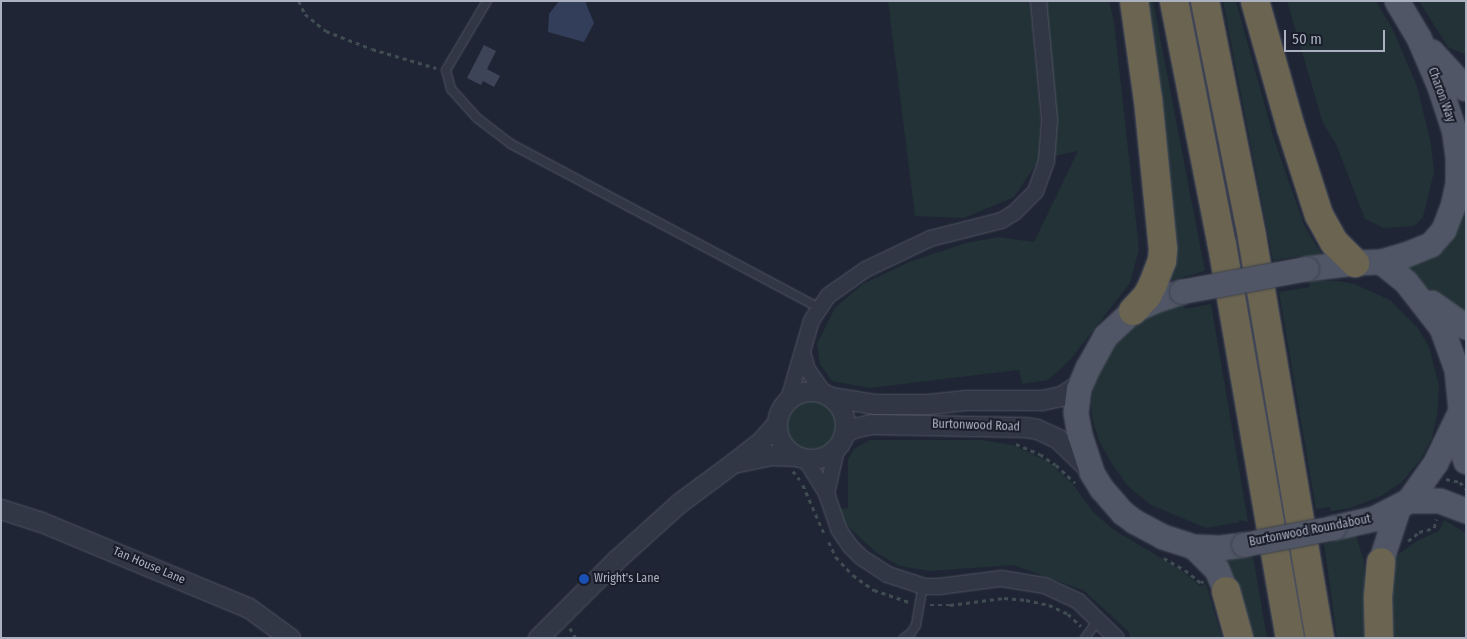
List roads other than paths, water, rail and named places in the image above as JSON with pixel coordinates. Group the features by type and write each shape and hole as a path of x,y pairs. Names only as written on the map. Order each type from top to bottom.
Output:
{"highway":[{"path":"1124,1 1148,100"},
{"path":"1133,311 1154,284 1162,261 1163,249 1148,100 1134,1"},
{"path":"1174,1 1222,245 1290,638"},
{"path":"1205,1 1252,237 1320,638"},
{"path":"1255,1 1291,128 1319,215 1334,242 1355,263"},
{"path":"1379,638 1378,597 1381,562"},
{"path":"1226,591 1239,638"}],"main road":[{"name":"Charon Way","path":"1381,262 1431,245 1444,230 1453,207 1458,184 1458,157 1454,130 1440,87 1419,38 1397,1"},
{"name":"Charon Way","path":"1419,38 1466,89"},
{"name":"Burtonwood Roundabout","path":"1381,262 1307,269 1182,292 1157,300 1133,311 1106,336 1096,352 1081,383 1076,413 1086,480 1135,522 1163,537 1194,547 1220,548 1244,545 1363,523 1404,504"},
{"path":"1381,262 1449,317 1466,327"},
{"path":"1406,282 1431,312 1449,345 1457,370 1466,462"},
{"path":"1381,562 1404,504 1436,463 1461,414"},
{"path":"1404,504 1440,502 1466,512"},
{"path":"1194,547 1216,570 1226,591"}],"street":[{"path":"538,638 617,559 679,502 762,440 776,424 782,406 788,399 811,320 818,307 844,283 888,257 930,238 1001,220 1014,212 1035,190 1046,161 1049,119 1038,1"},
{"path":"802,352 813,380 842,411 840,441 826,493"},
{"name":"Burtonwood Road","path":"828,395 875,404 928,404 966,400 1042,400 1061,396 1081,383"},
{"path":"788,399 805,391 828,395"},
{"path":"776,424 781,443 800,458 826,493 839,530 861,557 887,574 924,586 939,586 1001,578 1044,586 1078,601 1116,638"},
{"name":"Burtonwood Road","path":"840,441 854,428 872,424 1025,427 1058,438 1086,480"},
{"path":"733,463 770,455 822,458 840,441"},
{"name":"Tan House Lane","path":"1,509 39,521 248,608 290,638"}],"lane":[{"path":"487,1 446,70 452,89 461,102 477,118 511,144 818,307"},
{"path":"904,638 911,633 916,625 924,586"},
{"path":"1085,638 1098,619"}],"water":[{"path":"559,1 585,1 594,23 584,42 548,32 549,14"}],"place":[{"name":"Wright's Lane","path":"584,579"}]}
